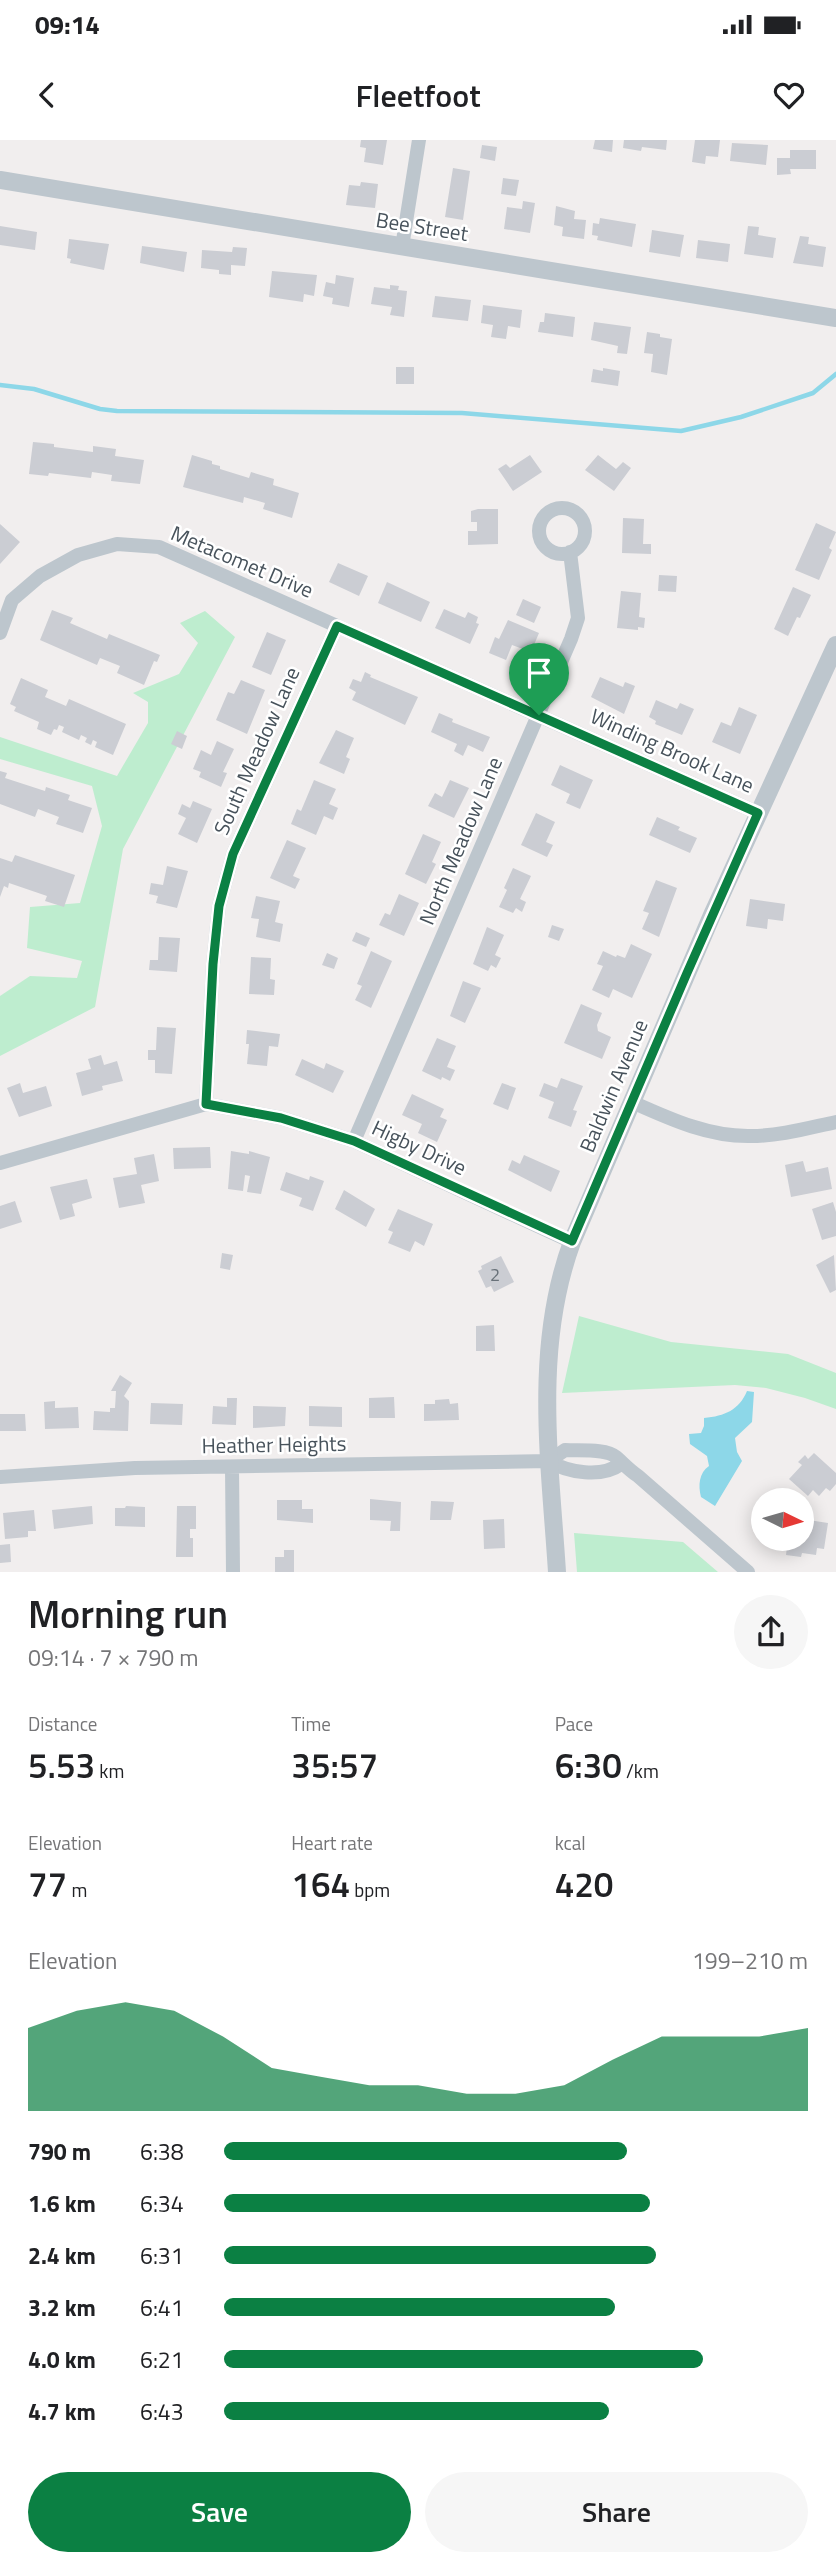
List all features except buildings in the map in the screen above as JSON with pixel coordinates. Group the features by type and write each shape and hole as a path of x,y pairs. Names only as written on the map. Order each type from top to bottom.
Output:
{"street":[{"path":"401,247 419,140"},
{"name":"Bee Street","path":"0,180 836,318"},
{"name":"Metacomet Drive","path":"0,633 12,600 40,576 78,555 117,544 159,547 337,626"},
{"name":"North Meadow Lane","path":"354,1141 539,715 578,618 570,552"},
{"name":"Winding Brook Lane","path":"337,626 758,813"},
{"name":"South Meadow Lane","path":"206,1104 213,964 219,906 233,854 337,626"},
{"name":"Baldwin Avenue","path":"557,1572 547,1406 549,1346 556,1296 572,1241 697,950 836,645"},
{"path":"632,1102 685,1125 719,1134 779,1134 836,1122"},
{"name":"Higby Drive","path":"0,1163 206,1104 281,1118 354,1141 572,1241"},
{"path":"621,1464 609,1470 572,1471 550,1461 565,1450 608,1453 616,1457 748,1572"},
{"name":"Heather Heights","path":"0,1476 73,1470 550,1461"},
{"path":"232,1467 233,1572"}],"green space":[{"path":"205,611 235,637 123,849 95,1007 0,1056 0,996 30,976 77,978 82,961 27,948 30,907 80,903 102,826 92,786 0,759 0,737 117,776 148,723 148,702 133,693 179,674 198,643 180,623"},
{"path":"579,1316 671,1342 788,1354 836,1373 836,1409 766,1388 735,1385 562,1393"},
{"path":"574,1533 683,1542 718,1572 577,1572"}],"water":[{"path":"747,1391 754,1392 752,1422 735,1438 737,1452 742,1461 715,1506 701,1497 700,1480 709,1466 707,1456 690,1444 689,1434 701,1433 704,1418 730,1411 740,1403"}],"waterway":[{"path":"0,385 34,389 100,409 117,411 462,413 681,431 741,417 813,393 836,374"}],"route":[{"path":"337,626 539,715 758,813 572,1241 354,1141 281,1118 206,1104 213,964 219,906 233,854 337,626"}]}
